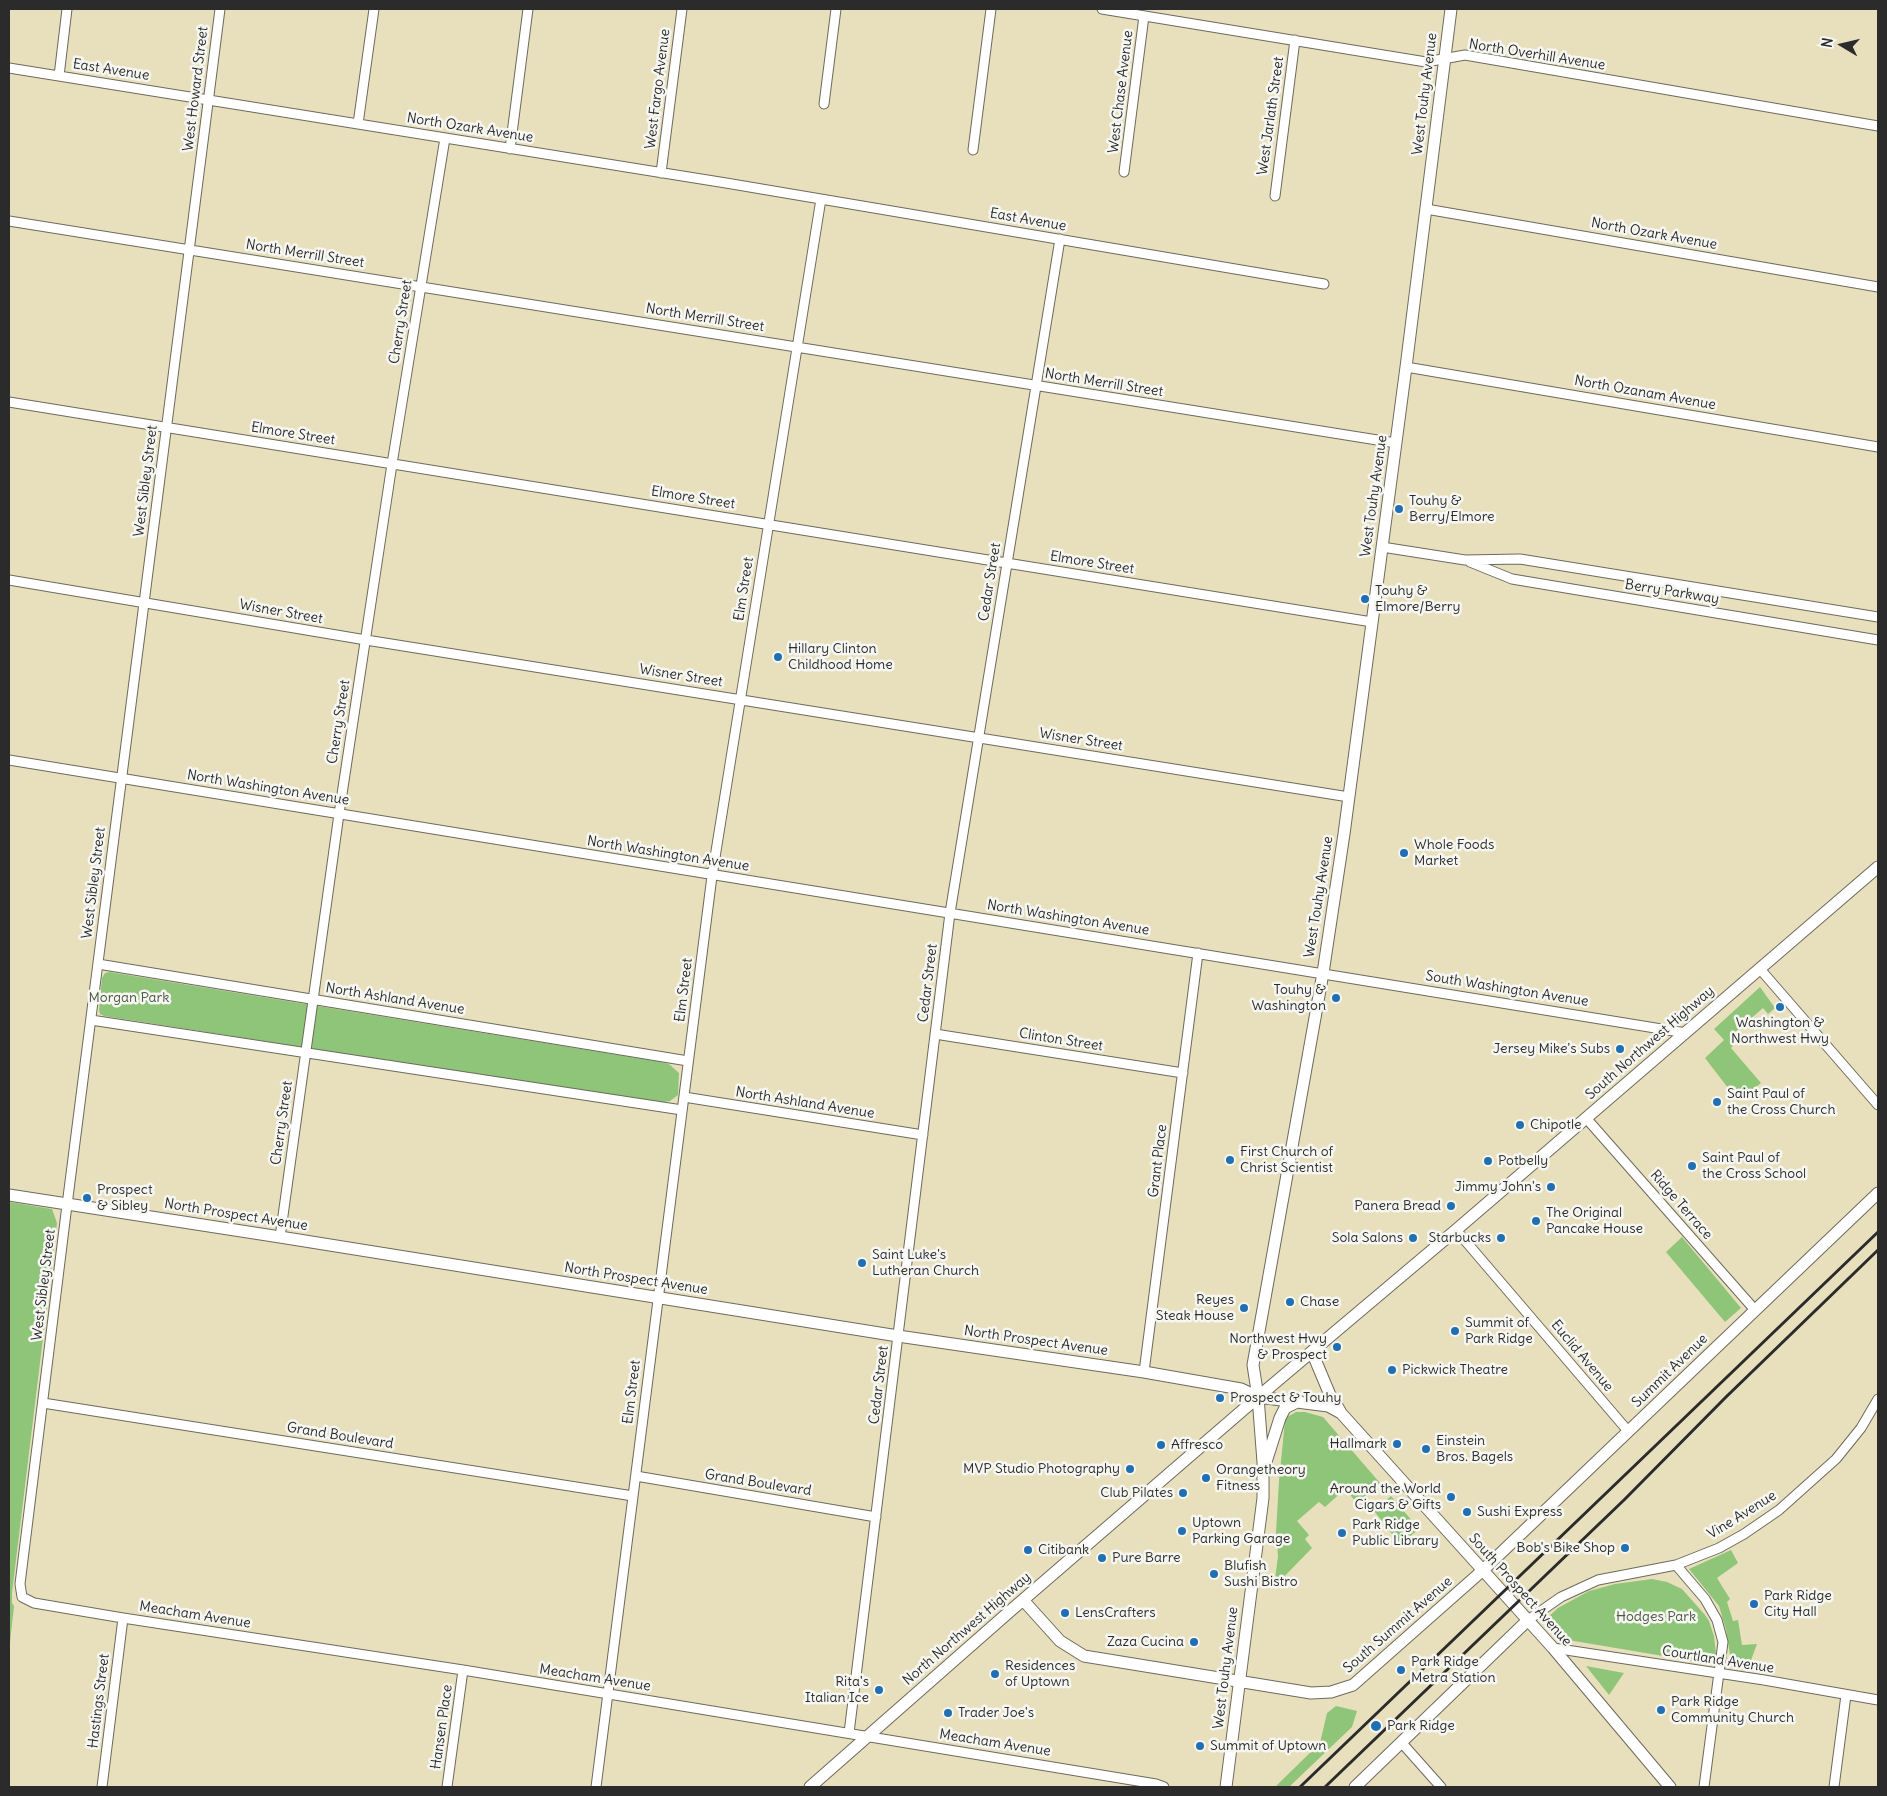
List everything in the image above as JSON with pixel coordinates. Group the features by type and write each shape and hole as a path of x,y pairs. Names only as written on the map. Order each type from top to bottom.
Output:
{"main road":[{"name":"West Touhy Avenue","path":"1226,1787 1263,1498 1258,1397 1253,1365 1323,973 1349,797 1451,9"},
{"name":"South Northwest Highway","path":"1258,1397 1456,1230 1878,867"},
{"name":"Summit Avenue","path":"1482,1571 1878,1193"},
{"name":"North Prospect Avenue","path":"9,1195 898,1336 1144,1372 1241,1389 1258,1397"},
{"path":"1312,1352 1330,1395 1340,1413"},
{"name":"South Prospect Avenue","path":"1258,1397 1328,1406 1340,1413 1553,1648 1670,1787"},
{"name":"North Northwest Highway","path":"810,1787 1258,1397"},
{"path":"1263,1471 1280,1418 1286,1408 1299,1401"},
{"name":"South Summit Avenue","path":"1023,1600 1060,1641 1084,1656 1318,1693 1342,1690 1353,1685 1482,1571"},
{"path":"1355,1787 1528,1620"}],"street":[{"path":"59,76 67,9"},
{"name":"West Howard Street","path":"199,172 220,9"},
{"path":"358,124 374,9"},
{"path":"510,148 528,9"},
{"name":"West Fargo Avenue","path":"661,173 682,9"},
{"path":"824,104 836,9"},
{"path":"972,150 991,9"},
{"name":"North Overhill Avenue","path":"1102,9 1426,62 1465,56 1878,126"},
{"name":"West Chase Avenue","path":"1124,172 1144,16"},
{"name":"West Jarlath Street","path":"1274,196 1295,40"},
{"name":"East Avenue","path":"9,68 208,100"},
{"name":"North Ozark Avenue","path":"208,100 726,183"},
{"name":"Cherry Street","path":"280,1237 339,814 392,464 446,138"},
{"name":"West Sibley Street","path":"22,1597 20,1584 67,1205 199,172"},
{"name":"East Avenue","path":"726,183 1324,284"},
{"name":"Elm Street","path":"596,1787 712,876 821,199"},
{"name":"North Ozark Avenue","path":"1426,209 1878,287"},
{"name":"North Merrill Street","path":"9,221 1396,443"},
{"name":"Cedar Street","path":"849,1733 950,913 1060,239"},
{"name":"North Ozanam Avenue","path":"1406,367 1878,447"},
{"name":"Elmore Street","path":"9,402 1372,622"},
{"name":"Berry Parkway","path":"1382,547 1465,560 1520,559 1878,617"},
{"name":"Berry Parkway","path":"1465,560 1512,579 1878,640"},
{"name":"Wisner Street","path":"9,580 366,640 1349,797"},
{"name":"North Washington Avenue","path":"9,760 712,876 1323,973"},
{"name":"Grant Place","path":"1144,1372 1198,953"},
{"name":"North Ashland Avenue","path":"98,964 688,1061"},
{"path":"1760,969 1878,1105"},
{"name":"South Washington Avenue","path":"1323,973 1686,1033"},
{"path":"91,1020 682,1110"},
{"name":"Clinton Street","path":"935,1034 1183,1073"},
{"name":"North Ashland Avenue","path":"684,1098 923,1135"},
{"name":"Ridge Terrace","path":"1586,1118 1755,1310"},
{"name":"Euclid Avenue","path":"1456,1230 1628,1431"},
{"name":"Vine Avenue","path":"1528,1620 1561,1598 1598,1580 1676,1565 1719,1548 1779,1510 1836,1459 1861,1428 1878,1399"},
{"name":"Grand Boulevard","path":"43,1404 633,1496"},
{"name":"Grand Boulevard","path":"636,1476 876,1517"},
{"path":"1676,1565 1705,1599 1717,1620 1723,1642 1704,1787"},
{"name":"Meacham Avenue","path":"22,1597 34,1603 123,1618 464,1670 868,1736 1164,1787"},
{"name":"Hastings Street","path":"102,1787 123,1618"},
{"name":"Courtland Avenue","path":"1553,1648 1878,1700"},
{"name":"Hansen Place","path":"447,1787 464,1670"},
{"path":"1834,1787 1846,1695"},
{"path":"1401,1742 1441,1787"}],"green space":[{"name":"Morgan Park","path":"109,972 661,1062 669,1064 679,1073 678,1095 670,1101 658,1103 104,1016 100,1014 99,1010 102,978 105,973"},
{"path":"1760,987 1775,1008 1768,1014 1763,1008 1732,1035 1737,1041 1731,1048 1761,1083 1738,1101 1705,1058 1724,1040 1714,1029"},
{"path":"9,1202 52,1209 57,1223 12,1593 12,1603 14,1606 9,1652"},
{"path":"1682,1237 1741,1308 1725,1322 1666,1252"},
{"path":"1296,1412 1305,1412 1323,1417 1380,1483 1357,1503 1345,1489 1325,1507 1319,1502 1297,1521 1309,1535 1305,1539 1312,1548 1274,1587 1278,1556 1276,1532 1279,1481 1285,1421 1287,1417"},
{"path":"1391,1496 1419,1529 1399,1543 1374,1511"},
{"path":"1731,1550 1738,1563 1717,1578 1730,1599 1727,1602 1733,1621 1738,1620 1742,1645 1757,1644 1750,1663 1731,1661 1726,1630 1719,1606 1689,1569"},
{"name":"Hodges Park","path":"1652,1579 1667,1582 1682,1589 1705,1615 1714,1636 1716,1654 1714,1663 1562,1639 1546,1623 1547,1618 1558,1608 1589,1591 1615,1584"},
{"path":"1586,1666 1624,1673 1609,1695"},
{"path":"1336,1706 1357,1711 1352,1727 1289,1787 1275,1787 1320,1743 1327,1713"}],"railway":[{"path":"1300,1787 1878,1232"},
{"path":"1325,1787 1624,1500 1726,1397 1878,1250"}],"place":[{"name":"Touhy & Berry/Elmore","path":"1399,509"},
{"name":"Touhy & Elmore/Berry","path":"1365,599"},
{"name":"Hillary Clinton Childhood Home","path":"778,657"},
{"name":"Whole Foods Market","path":"1404,853"},
{"name":"Touhy & Washington","path":"1336,998"},
{"name":"Washington & Northwest Hwy","path":"1780,1007"},
{"name":"Jersey Mike's Subs","path":"1620,1049"},
{"name":"Saint Paul of the Cross Church","path":"1717,1102"},
{"name":"Chipotle","path":"1520,1125"},
{"name":"First Church of Christ Scientist","path":"1230,1160"},
{"name":"Potbelly","path":"1488,1161"},
{"name":"Saint Paul of the Cross School","path":"1692,1166"},
{"name":"Jimmy John's","path":"1551,1187"},
{"name":"Prospect & Sibley","path":"87,1198"},
{"name":"Panera Bread","path":"1451,1206"},
{"name":"The Original Pancake House","path":"1536,1221"},
{"name":"Sola Salons","path":"1413,1238"},
{"name":"Starbucks","path":"1501,1238"},
{"name":"Saint Luke's Lutheran Church","path":"862,1263"},
{"name":"Chase","path":"1290,1302"},
{"name":"Reyes Steak House","path":"1244,1308"},
{"name":"Summit of Park Ridge","path":"1455,1331"},
{"name":"Northwest Hwy & Prospect","path":"1337,1347"},
{"name":"Pickwick Theatre","path":"1392,1370"},
{"name":"Prospect & Touhy","path":"1220,1398"},
{"name":"Hallmark","path":"1397,1444"},
{"name":"Affresco","path":"1161,1445"},
{"name":"Einstein Bros. Bagels","path":"1426,1449"},
{"name":"MVP Studio Photography","path":"1130,1469"},
{"name":"Orangetheory Fitness","path":"1206,1478"},
{"name":"Club Pilates","path":"1183,1493"},
{"name":"Around the World Cigars & Gifts","path":"1451,1497"},
{"name":"Sushi Express","path":"1467,1512"},
{"name":"Uptown Parking Garage","path":"1182,1531"},
{"name":"Park Ridge Public Library","path":"1342,1533"},
{"name":"Bob's Bike Shop","path":"1625,1548"},
{"name":"Citibank","path":"1028,1550"},
{"name":"Pure Barre","path":"1102,1558"},
{"name":"Blufish Sushi Bistro","path":"1214,1574"},
{"name":"Park Ridge City Hall","path":"1754,1604"},
{"name":"LensCrafters","path":"1065,1613"},
{"name":"Zaza Cucina","path":"1194,1642"},
{"name":"Park Ridge Metra Station","path":"1401,1670"},
{"name":"Residences of Uptown","path":"995,1674"},
{"name":"Rita's Italian Ice","path":"879,1690"},
{"name":"Park Ridge Community Church","path":"1661,1710"},
{"name":"Trader Joe's","path":"948,1713"},
{"name":"Park Ridge","path":"1376,1726"},
{"name":"Summit of Uptown","path":"1200,1746"}]}
